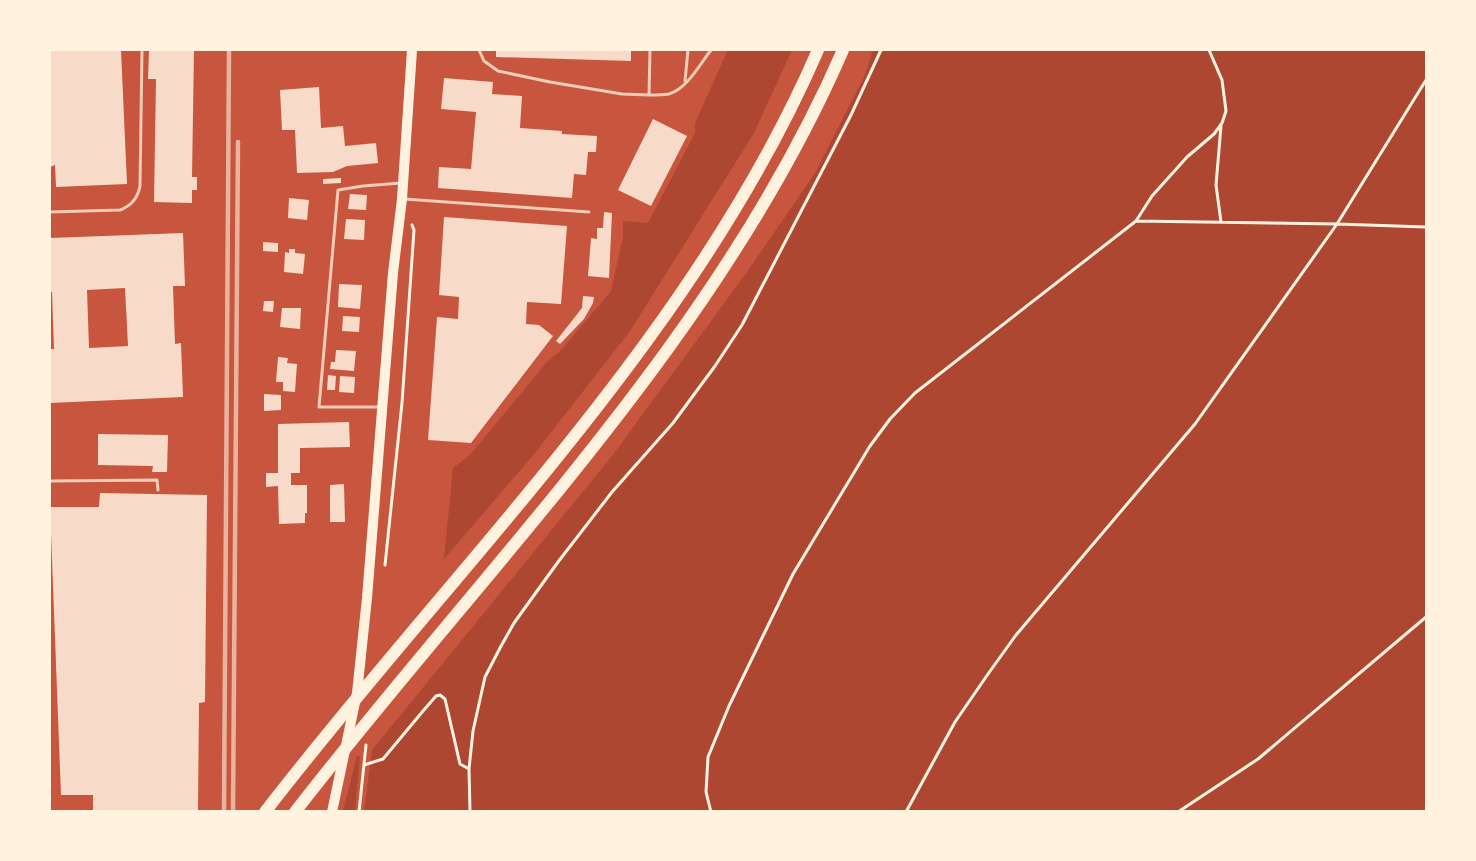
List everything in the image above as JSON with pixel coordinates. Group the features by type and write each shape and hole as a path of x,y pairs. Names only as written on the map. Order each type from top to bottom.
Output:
{"highway":[{"path":"266,812 360,693 584,421 682,289 755,172 796,97 818,50"},
{"path":"295,812 595,445 702,302 775,185 816,108 843,50"}],"main road":[{"path":"332,812 357,693 375,519 412,50"}],"lane":[{"path":"50,212 120,210 129,205 136,196 140,186 141,50"},
{"path":"479,50 484,61 498,71 622,94 650,95 669,94 685,83 711,50"},
{"path":"650,50 650,95"},
{"path":"685,83 688,50"},
{"path":"383,407 319,407 321,375 338,190 403,183"},
{"path":"402,199 590,212"},
{"path":"50,481 158,480 158,490"}],"path":[{"path":"470,812 469,769 472,731 482,688 500,648 514,623 573,543 612,492 673,423 742,325 851,115 881,50"},
{"path":"1209,50 1222,80 1226,111 1222,123 1216,184 1221,222"},
{"path":"906,812 955,722 1016,635 1194,424 1337,224 1426,80"},
{"path":"711,812 706,792 708,757 729,706 793,574 870,446 890,419 915,393 1136,221 1152,196 1187,157 1214,134 1222,123"},
{"path":"1136,221 1426,227"},
{"path":"385,566 402,403 414,230"},
{"path":"1178,812 1258,759 1426,616"},
{"path":"364,765 383,759 436,696 440,695 445,699 460,764 469,769"},
{"path":"359,812 366,742"}],"shaded area":[{"path":"728,50 792,50 754,133 630,331 535,453 444,559 453,468 470,455 547,362 562,349 611,291 623,237 623,221 648,223 695,133 695,123"},
{"path":"873,50 1426,50 1426,811 364,812 372,750 612,456 747,272 815,173 864,77"},
{"path":"357,756 360,756 355,811 343,811"}],"building":[{"path":"50,50 121,50 127,184 56,187 55,165 50,167"},
{"path":"149,50 194,50 192,177 197,177 197,190 192,190 192,203 154,202 156,79 148,79"},
{"path":"496,50 631,50 631,61 496,57"},
{"path":"444,78 493,82 492,94 522,96 520,128 597,136 596,152 588,152 586,175 574,174 572,198 438,188 439,167 471,169 476,112 441,109"},
{"path":"319,87 321,128 343,126 345,146 376,143 378,163 347,166 333,172 297,173 295,130 282,130 280,90"},
{"path":"653,119 687,136 651,206 618,190"},
{"path":"341,178 341,183 323,184 323,179"},
{"path":"350,194 367,195 366,210 348,209"},
{"path":"289,198 309,200 307,220 288,218"},
{"path":"604,212 612,213 609,278 588,276 591,238 597,239 597,228 603,228"},
{"path":"444,217 567,226 561,304 527,302 526,324 539,325 553,336 471,443 428,440 437,317 458,319 459,297 439,295"},
{"path":"346,219 365,220 364,240 344,239"},
{"path":"183,233 185,286 173,286 175,344 181,343 183,397 50,403 50,349 54,349 52,292 50,292 50,238","holes":["125,288 128,346 89,348 87,290"]},
{"path":"263,242 278,243 278,252 263,251"},
{"path":"289,249 295,249 295,253 305,254 303,274 284,272 285,252 289,253"},
{"path":"339,284 362,285 360,309 338,307"},
{"path":"583,296 594,297 593,303 584,319 560,344 556,341 582,308"},
{"path":"264,301 274,301 273,312 263,311"},
{"path":"282,308 301,308 300,329 280,327"},
{"path":"343,316 360,317 359,332 342,331"},
{"path":"336,350 356,351 354,371 330,369 331,362 335,362"},
{"path":"278,357 288,358 287,363 297,364 295,392 283,391 283,382 276,382"},
{"path":"328,375 336,376 335,390 327,390"},
{"path":"340,376 355,377 354,393 339,392"},
{"path":"264,394 281,395 281,410 264,411"},
{"path":"349,422 350,447 300,448 300,473 291,473 291,485 307,485 305,523 279,524 278,486 266,487 266,473 278,473 278,424"},
{"path":"98,434 168,435 167,472 152,472 153,466 98,465"},
{"path":"344,484 345,522 330,522 330,485"},
{"path":"100,493 207,495 205,702 199,703 198,812 93,810 93,795 61,795 50,507 99,507"}],"railway":[{"path":"224,812 229,50"},
{"path":"233,812 238,142"}]}
